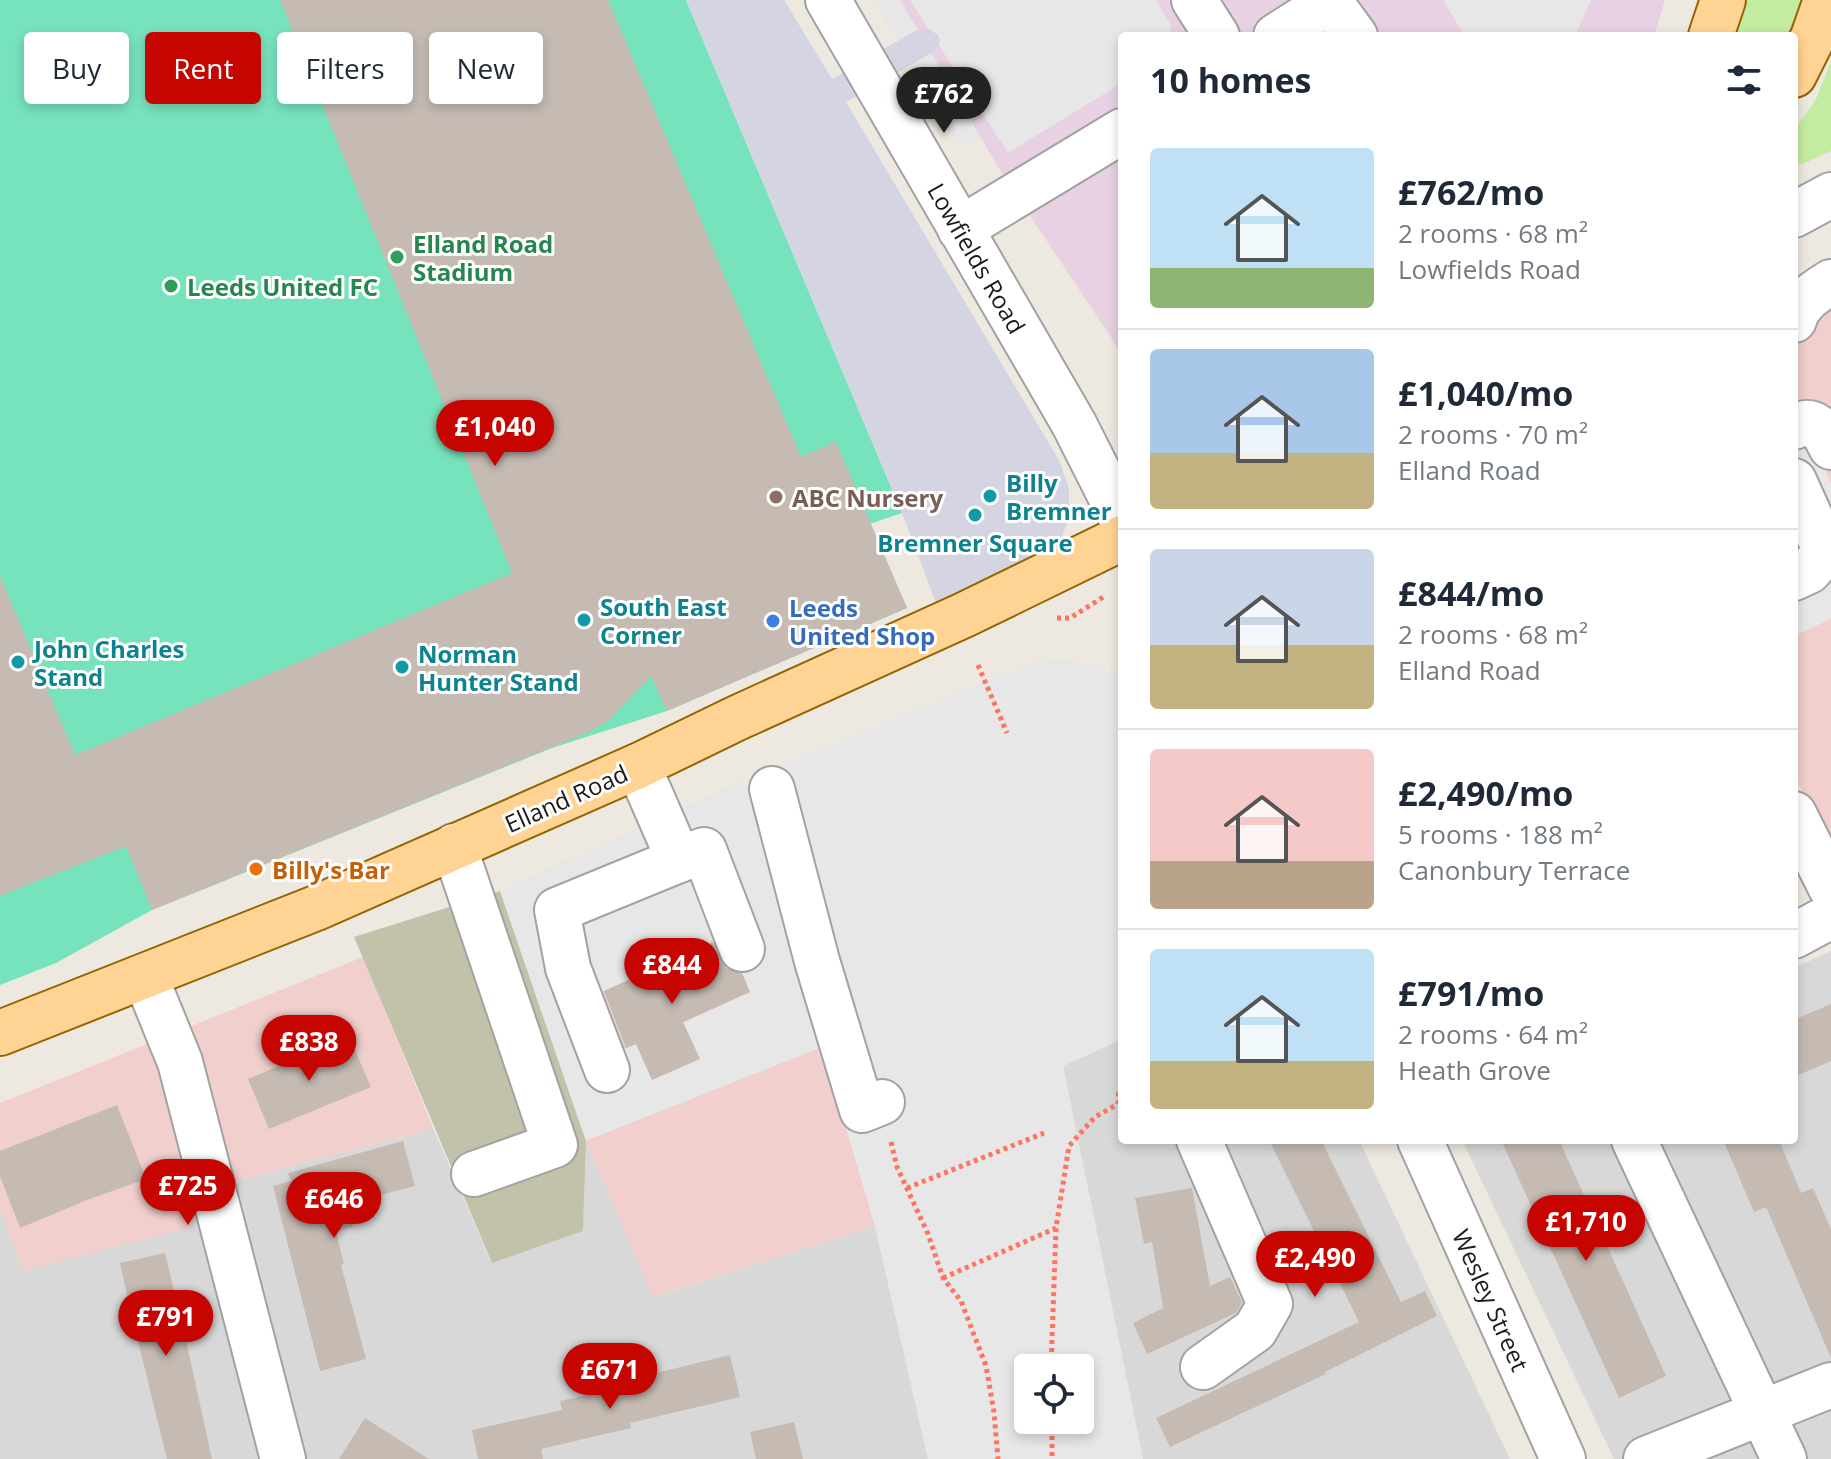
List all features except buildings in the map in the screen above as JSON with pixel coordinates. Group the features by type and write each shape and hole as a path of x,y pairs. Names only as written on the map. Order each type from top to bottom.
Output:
{"main road":[{"path":"1712,32 1723,0"},
{"path":"1798,67 1826,0"},
{"name":"Elland Road","path":"0,1033 316,908 638,766 1118,540"}],"street":[{"name":"Lowfields Road","path":"828,0 1074,424 1118,511"},
{"path":"1194,0 1214,32"},
{"path":"1287,32 1340,13"},
{"path":"960,229 1118,133"},
{"path":"1798,213 1831,195"},
{"path":"1798,308 1831,282"},
{"path":"1798,426 1811,422 1819,426 1831,447"},
{"path":"1798,490 1822,543 1816,562"},
{"path":"638,766 679,860"},
{"path":"772,789 817,961 862,1110 882,1102"},
{"path":"1798,829 1831,888"},
{"path":"454,846 555,1145 474,1174"},
{"path":"607,1070 568,968 557,910 704,850 742,949"},
{"path":"1798,934 1831,916"},
{"path":"145,976 180,1062 283,1459"},
{"path":"1201,1144 1270,1304 1255,1330 1203,1367"},
{"name":"Wesley Street","path":"1422,1144 1563,1459"},
{"path":"1636,1144 1784,1459"},
{"path":"1646,1459 1831,1385"}],"path":[{"path":"978,665 1007,733"},
{"path":"882,1102 897,1167 928,1234 943,1278 961,1301 986,1366 998,1459"},
{"path":"1052,1354 1056,1228 1069,1146 1095,1117 1118,1104"},
{"path":"907,1188 1044,1133"},
{"path":"943,1278 1056,1228"},
{"path":"1052,1434 1052,1459"}],"shaded area":[{"path":"686,0 784,0 832,79 915,31 929,29 938,35 940,41 935,51 846,102 1060,462 1069,489 1069,519 1060,541 1045,557 938,608 902,513"},
{"path":"873,0 900,0 917,30 897,41"},
{"path":"900,0 1665,0 1655,32 1118,32 1118,348 1001,172"},
{"path":"910,0 1156,0 1171,25 1170,32 1118,32 1118,85 1008,153"},
{"path":"1443,0 1591,0 1577,32 1463,32"},
{"path":"932,54 980,136 961,148 911,66"},
{"path":"1831,258 1831,852 1798,782 1798,275"},
{"path":"1798,412 1831,483 1831,619 1798,634"},
{"path":"1069,660 1102,667 1118,679 1118,1041 1063,1066 1143,1459 928,1459 875,1226 822,1047 586,1141 500,891 744,781 1033,661","holes":["725,937 750,992 683,1023 699,1059 652,1080 636,1044 611,1055 586,999"]},
{"path":"744,781 875,1226 653,1297 586,1141 500,891"},
{"path":"500,891 586,1141 583,1231 492,1263 354,937"},
{"path":"1831,951 1831,1459 1614,1459 1464,1144 1798,1144 1798,966"},
{"path":"363,957 433,1128 230,1183 188,1228 23,1271 0,1207 0,1103"},
{"path":"1118,1041 1118,1144 1361,1144 1510,1459 1143,1459 1063,1066"},
{"path":"433,1128 491,1262 583,1231 586,1141 654,1297 875,1226 928,1459 0,1459 0,1207 23,1270 230,1183"}],"green space":[{"name":"Elland Road Stadium","path":"0,0 686,0 902,513 870,524 907,608 667,711 552,748 152,910 56,963 0,985"},
{"path":"1745,0 1806,0 1794,32 1734,32"},
{"path":"1831,62 1831,151 1798,164 1798,125 1816,99"}],"place":[{"name":"Elland Road Stadium","path":"397,257"},
{"name":"Leeds United FC","path":"171,286"},
{"name":"Billy Bremner","path":"990,496"},
{"name":"ABC Nursery","path":"776,497"},
{"name":"Bremner Square","path":"975,515"},
{"name":"South East Corner","path":"584,620"},
{"name":"Leeds United Shop","path":"773,621"},
{"name":"John Charles Stand","path":"18,662"},
{"name":"Norman Hunter Stand","path":"402,667"},
{"name":"Billy's Bar","path":"256,869"}]}
